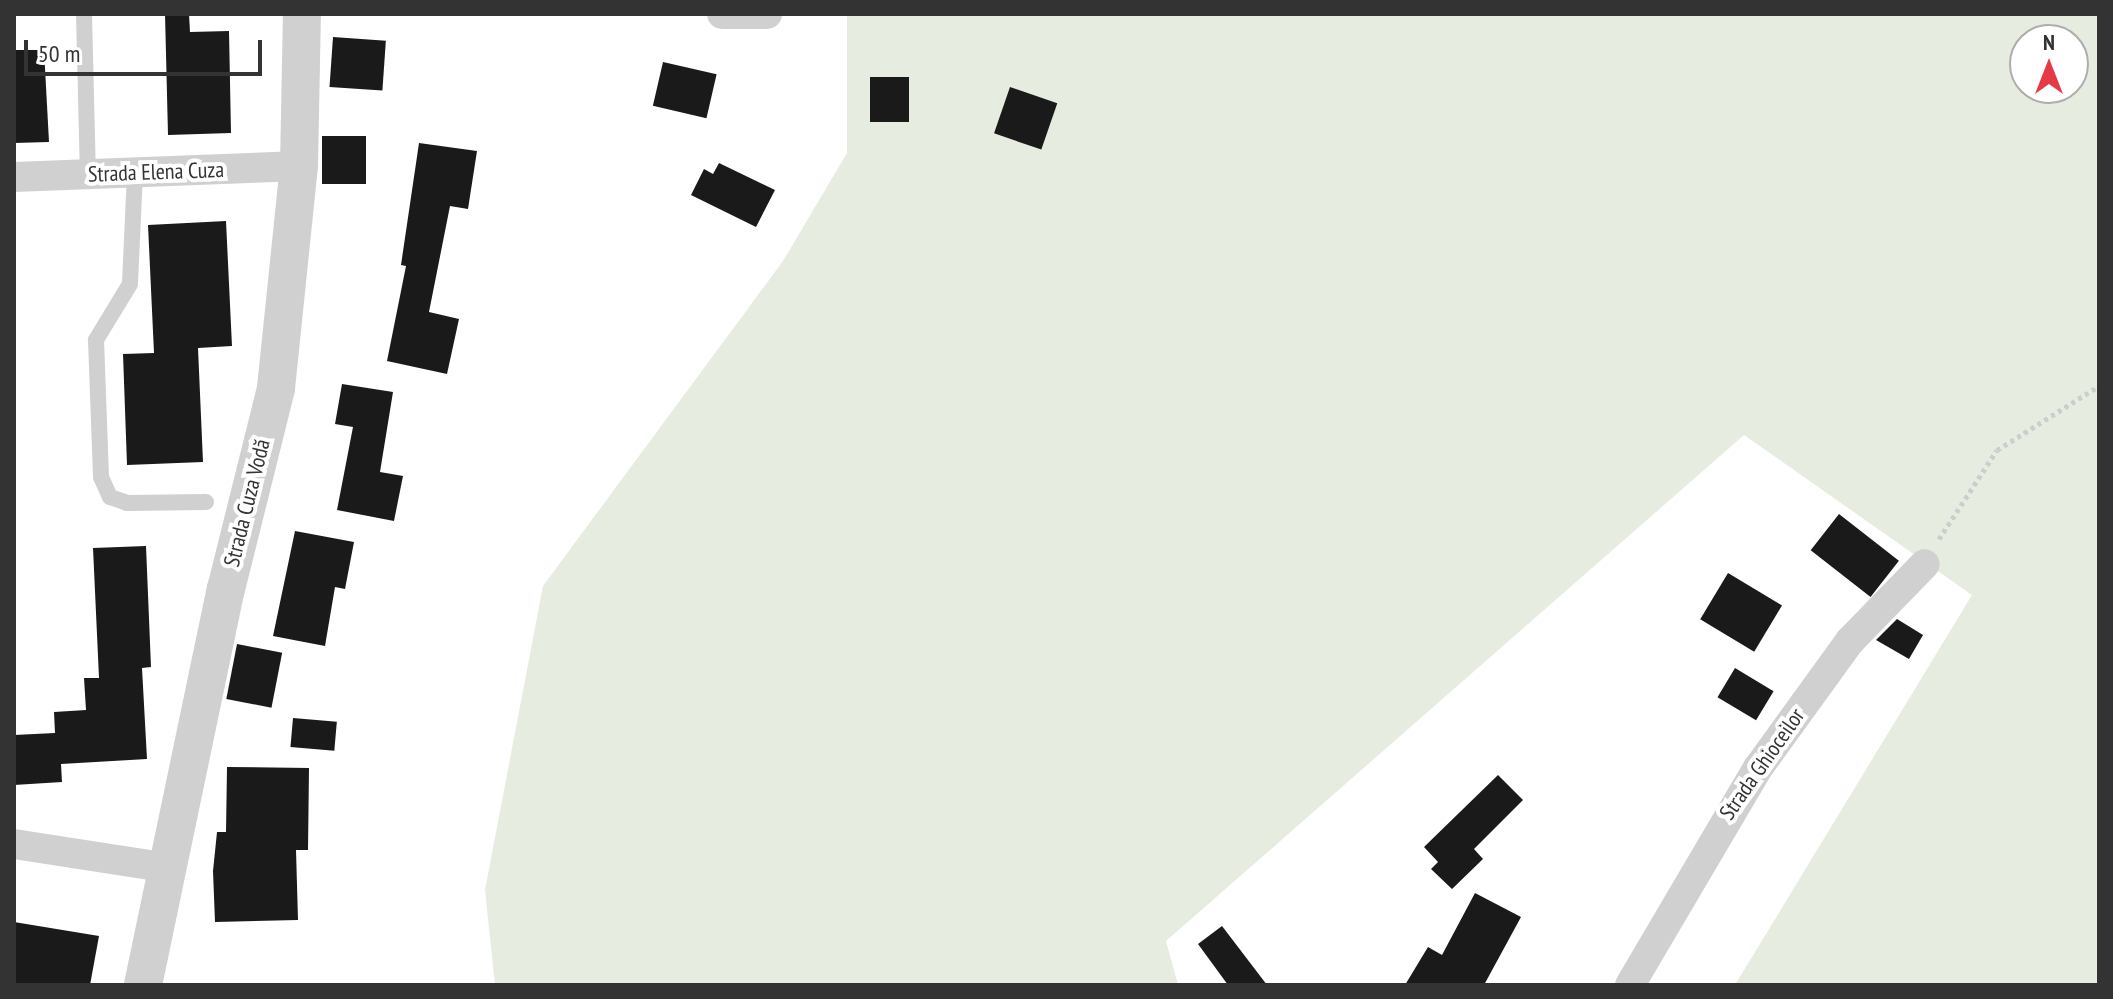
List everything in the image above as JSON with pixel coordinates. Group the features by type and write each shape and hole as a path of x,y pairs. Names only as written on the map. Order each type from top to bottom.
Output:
{"street":[{"name":"Strada Cuza Vodă","path":"143,985 223,603 276,388 299,166 302,14"},
{"path":"722,14 767,14"},
{"name":"Strada Elena Cuza","path":"14,177 299,166"},
{"name":"Strada Ghioceilor","path":"1630,985 1758,768 1850,641 1925,564"},
{"path":"14,844 169,868"}],"lane":[{"path":"84,14 88,174"},
{"path":"135,173 130,284 96,340 101,477 110,497 127,503 206,502"}],"path":[{"path":"1925,564 1997,450 2099,386"}],"shaded area":[{"path":"847,14 2099,14 2099,985 1735,985 1972,595 1744,435 1166,941 1178,985 495,985 485,890 543,586 783,261 847,153"}],"building":[{"path":"165,14 189,14 190,32 229,31 231,133 168,135"},
{"path":"333,37 386,41 382,91 330,87"},
{"path":"14,50 44,50 49,142 14,143"},
{"path":"663,62 717,74 706,118 653,106"},
{"path":"870,77 909,77 909,122 870,122"},
{"path":"1010,87 1057,103 1041,150 994,133"},
{"path":"322,136 366,136 366,184 322,184"},
{"path":"419,143 477,151 468,209 450,206 429,312 459,319 447,374 387,361 406,266 401,265"},
{"path":"719,163 775,190 756,227 691,195 704,169 713,174"},
{"path":"226,221 232,346 198,348 203,462 127,465 123,354 154,353 148,225"},
{"path":"342,384 393,392 380,472 403,476 394,521 337,510 353,427 335,424"},
{"path":"1839,514 1899,561 1871,597 1811,550"},
{"path":"295,531 354,542 345,589 335,587 325,646 273,636"},
{"path":"146,546 151,667 142,668 147,759 61,764 62,782 14,785 14,735 55,733 54,712 86,710 84,678 99,678 93,548"},
{"path":"1728,573 1782,605 1754,652 1700,619"},
{"path":"1897,619 1923,635 1909,659 1876,640"},
{"path":"237,644 282,653 271,708 226,699"},
{"path":"1735,668 1774,691 1756,720 1717,697"},
{"path":"293,718 337,722 334,751 290,747"},
{"path":"227,767 309,768 308,850 296,850 298,920 215,922 213,871 217,832 226,832"},
{"path":"1498,775 1523,800 1474,849 1483,859 1452,889 1431,869 1438,862 1424,847"},
{"path":"1475,893 1521,917 1484,985 1405,985 1428,947 1442,955"},
{"path":"14,922 99,936 90,985 14,985"},
{"path":"1222,926 1267,985 1228,985 1198,944"}]}
